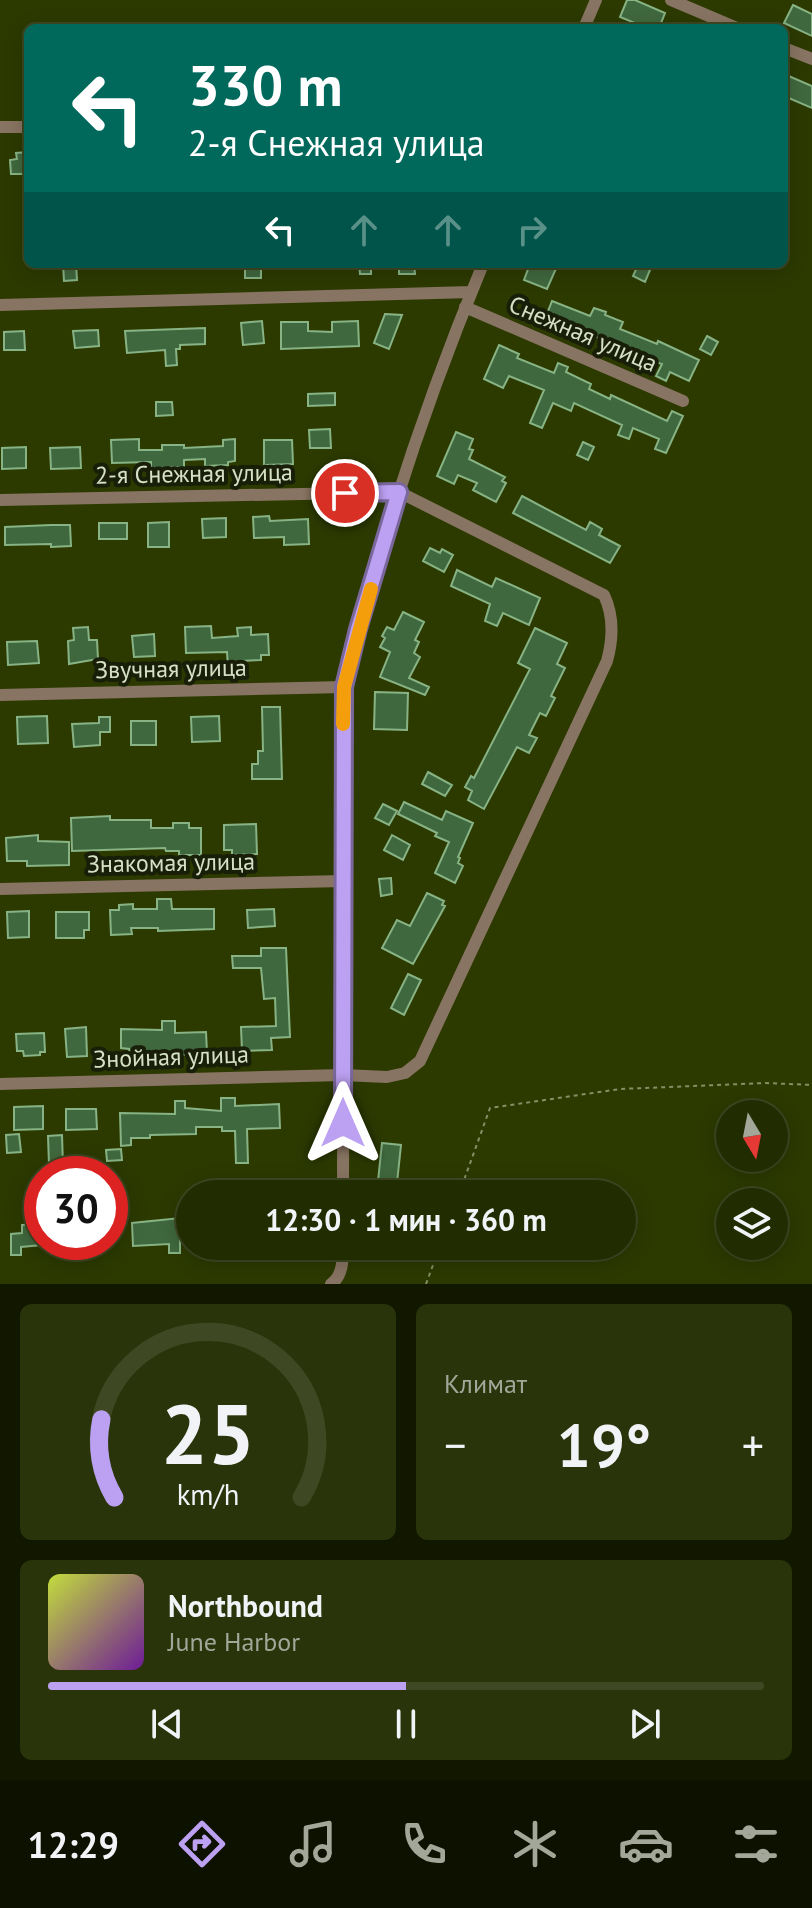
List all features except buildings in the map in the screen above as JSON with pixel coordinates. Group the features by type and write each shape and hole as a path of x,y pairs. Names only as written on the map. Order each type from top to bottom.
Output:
{"street":[{"path":"586,24 596,0"},
{"path":"671,0 728,24"},
{"path":"788,50 812,59"},
{"path":"0,127 24,127"},
{"path":"343,1180 344,687 399,492 481,268"},
{"path":"0,305 471,292"},
{"name":"Снежная улица","path":"465,307 683,401"},
{"name":"2-я Снежная улица","path":"0,500 399,492 604,595 610,607 612,643"},
{"name":"Знойная улица","path":"0,1084 343,1075 387,1077 405,1073 420,1061 601,676 612,643"},
{"name":"Звучная улица","path":"0,695 344,687"},
{"name":"Знакомая улица","path":"0,889 342,881"},
{"path":"331,1284 336,1280 343,1260"}],"path":[{"path":"464,1180 490,1108 620,1089 766,1083 812,1085"},
{"path":"426,1284 435,1260"}],"slow traffic":[{"path":"343,724 344,687 371,589"}],"route":[{"path":"343,1123 344,687 399,492 345,493"}]}
